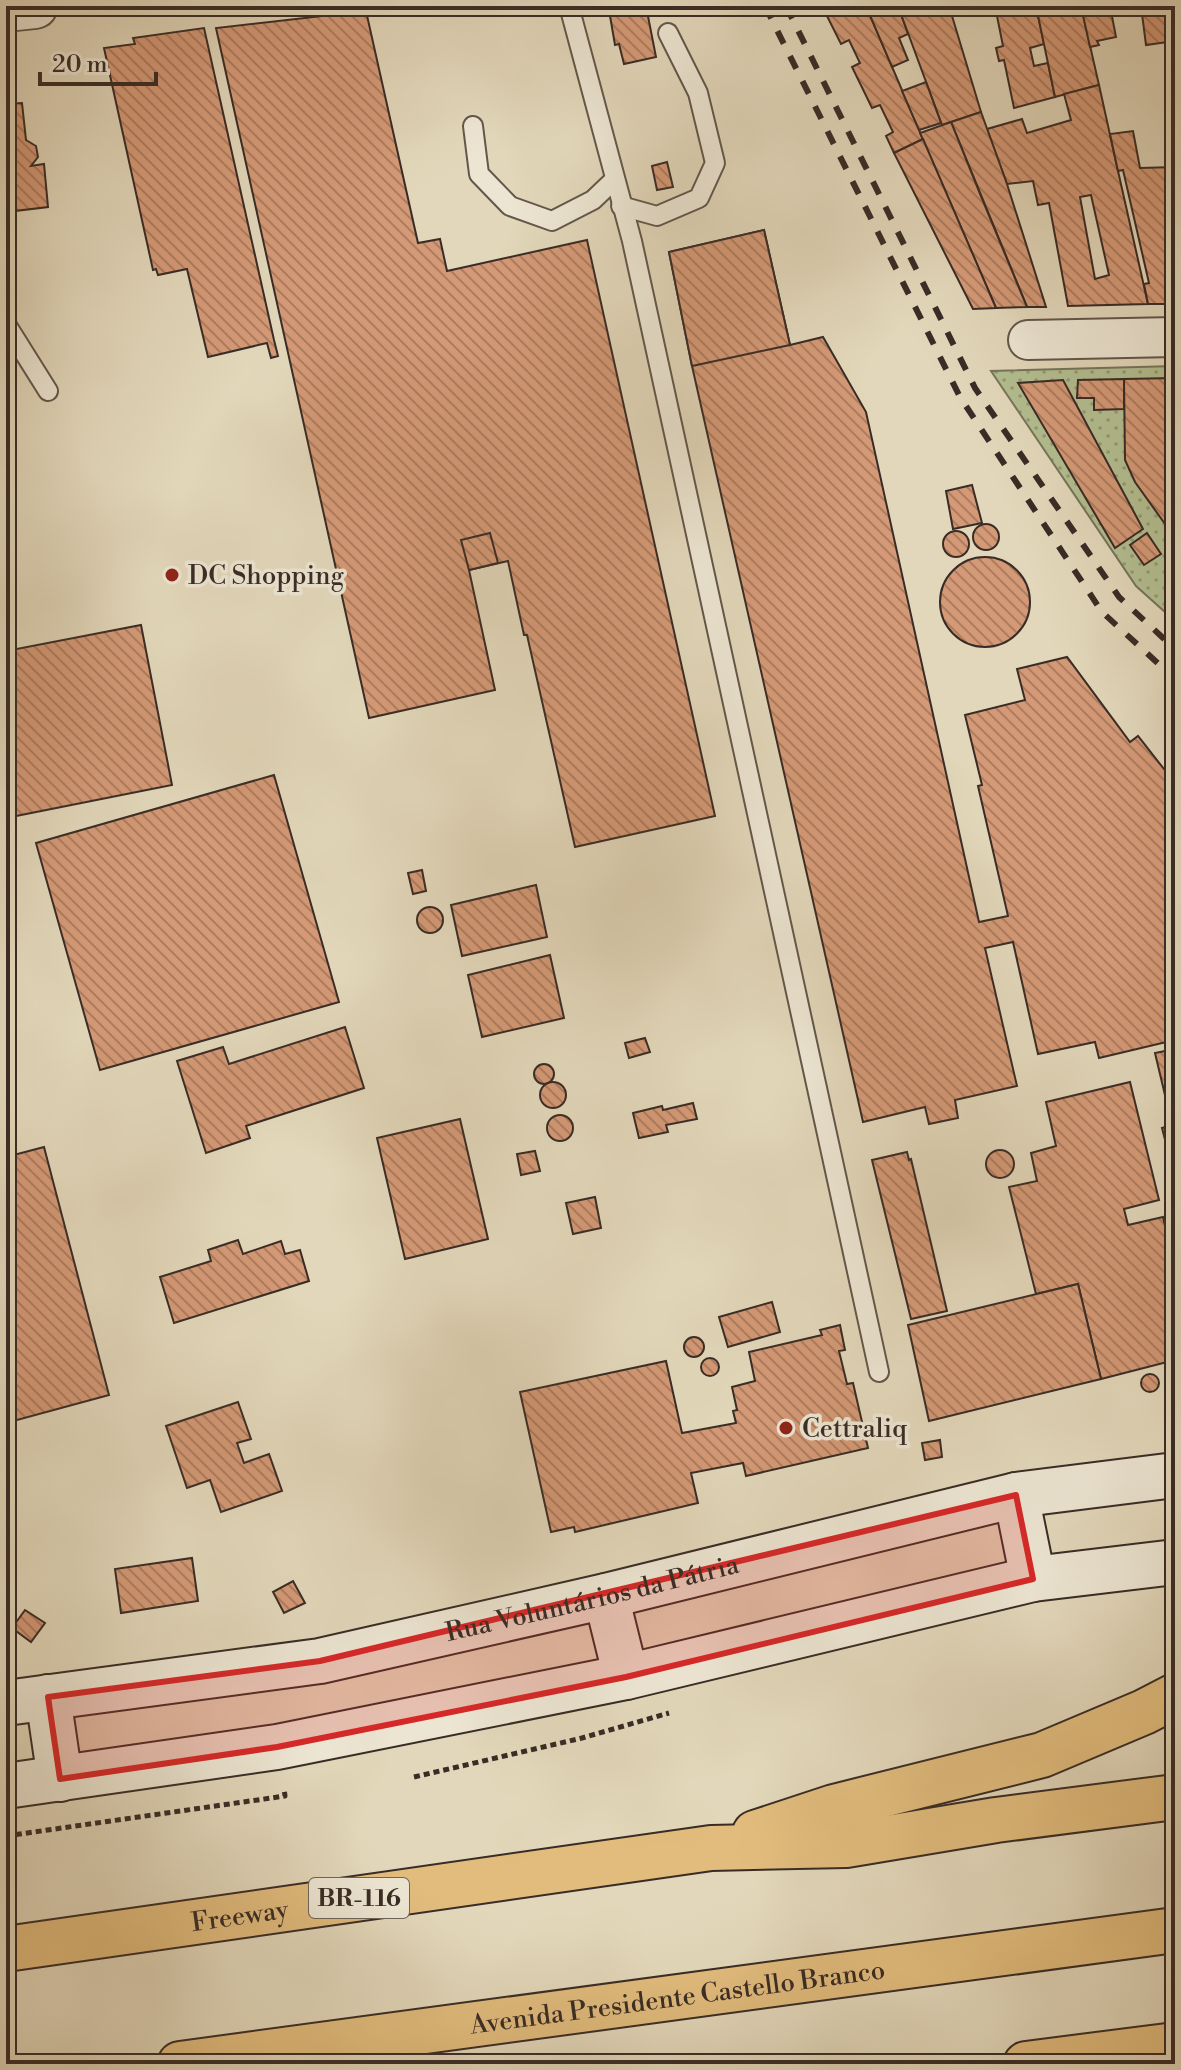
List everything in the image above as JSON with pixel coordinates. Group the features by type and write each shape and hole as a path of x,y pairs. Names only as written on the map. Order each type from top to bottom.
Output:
{"highway":[{"path":"711,1848 834,1807 1042,1755 1159,1704"},
{"path":"711,1848 846,1845 996,1820 1175,1797"},
{"name":"Freeway","path":"6,1949 711,1848"},
{"name":"Avenida Presidente Castello Branco","path":"180,2064 1175,1930"},
{"path":"1026,2064 1175,2045"}],"main road":[{"path":"6,9 35,6"},
{"name":"Rua Voluntários da Pátria","path":"27,1700 320,1661 606,1596 1016,1495 1175,1475"},
{"path":"1016,1495 1033,1579"},
{"path":"6,1786 277,1747 626,1677 1033,1579 1175,1562"},
{"path":"606,1596 626,1677"},
{"path":"27,1700 60,1779"}],"street":[{"path":"1028,340 1175,337"}],"lane":[{"path":"569,6 632,241 879,1372"},
{"path":"621,206 657,216 699,198 715,163 698,93 668,33"},
{"path":"473,126 479,174 510,206 552,221 593,200 614,180"},
{"path":"6,324 48,391"}],"path":[{"path":"6,1836 285,1796"}],"highlighted area":[{"path":"1016,1495 1033,1579 626,1677 277,1747 60,1779 48,1697 320,1661"}],"green space":[{"path":"1175,366 1175,621 1136,586 991,371"}],"building":[{"path":"646,6 656,57 624,64 619,44 615,45 609,10"},
{"path":"822,6 866,6 923,139 894,153 886,136 893,132 880,105 872,108 852,67 860,63 849,40 841,44"},
{"path":"866,6 898,6 908,34 899,38 908,60 892,67"},
{"path":"898,6 949,6 981,112 942,125"},
{"path":"995,6 1036,6 1044,44 1030,48 1034,66 1048,63 1055,97 1014,108 1004,60 999,61 996,48 1003,46"},
{"path":"1036,6 1081,6 1099,85 1055,97"},
{"path":"1081,6 1110,6 1116,37 1097,41 1099,45 1090,47"},
{"path":"1141,6 1173,6 1175,41 1146,45"},
{"path":"366,11 418,243 440,239 447,271 587,240 715,816 575,847 508,561 469,570 495,690 369,718 216,28"},
{"path":"204,28 278,356 271,358 267,343 208,357 187,269 158,275 156,269 153,270 104,48 135,44 133,38"},
{"path":"926,82 941,123 919,130 902,91"},
{"path":"1099,85 1148,304 1068,306 1049,203 1038,205 1033,181 1007,184 987,129 1022,119 1027,133 1071,120 1064,94","holes":["1091,195 1109,275 1095,279 1080,197"]},
{"path":"22,103 26,140 36,146 38,157 31,166 44,164 48,207 6,212 6,104"},
{"path":"981,112 1046,307 1027,307 951,122"},
{"path":"951,122 1027,307 996,308 920,133"},
{"path":"1133,131 1140,168 1175,167 1175,304 1148,304 1144,284 1149,283 1123,170 1118,171 1110,134"},
{"path":"923,139 996,308 973,309 894,153"},
{"path":"667,162 673,187 657,190 652,166"},
{"path":"764,230 790,345 823,337 866,412 979,922 1008,916 965,715 1025,700 1017,669 1067,657 1130,742 1138,736 1175,783 1175,1040 1099,1058 1095,1042 1038,1054 1013,942 985,948 1017,1086 955,1100 958,1118 929,1124 925,1107 863,1122 669,252"},
{"path":"764,230 790,345 692,366 669,252"},
{"path":"1175,378 1175,538 1135,482 1125,460 1124,379"},
{"path":"1124,379 1124,409 1094,410 1094,398 1077,398 1078,380"},
{"path":"1063,380 1143,529 1115,548 1018,383"},
{"path":"972,485 982,523 953,529 946,491"},
{"path":"986,524 995,528 999,537 995,546 986,550 977,546 973,537 977,528"},
{"path":"956,531 965,535 969,544 965,553 956,557 947,553 943,544 947,535"},
{"path":"490,533 498,563 469,570 461,540"},
{"path":"1147,533 1161,554 1144,565 1130,545"},
{"path":"985,557 1002,560 1017,570 1027,585 1030,602 1027,619 1017,634 1002,644 985,647 968,644 953,634 943,619 940,602 943,585 953,570 968,560"},
{"path":"141,625 172,785 6,818 6,651"},
{"path":"274,775 339,1002 100,1070 36,843"},
{"path":"422,870 426,891 413,894 408,873"},
{"path":"536,885 547,937 462,956 451,905"},
{"path":"430,907 440,910 443,920 440,930 430,933 420,930 417,920 420,910"},
{"path":"550,955 564,1018 482,1037 468,975"},
{"path":"345,1027 364,1088 246,1126 250,1138 206,1153 177,1061 223,1047 229,1064"},
{"path":"645,1038 650,1052 629,1058 625,1043"},
{"path":"1175,1049 1175,1128 1173,1129 1155,1053"},
{"path":"544,1064 551,1067 554,1074 551,1081 544,1084 537,1081 534,1074 537,1067"},
{"path":"553,1082 562,1086 566,1095 562,1104 553,1108 544,1104 540,1095 544,1086"},
{"path":"1130,1082 1159,1200 1124,1209 1128,1225 1163,1217 1171,1251 1175,1250 1175,1360 1101,1379 1078,1284 1036,1294 1009,1187 1037,1181 1031,1153 1056,1146 1046,1102"},
{"path":"693,1103 697,1119 666,1125 668,1132 639,1138 633,1113"},
{"path":"560,1115 569,1119 573,1128 569,1137 560,1141 551,1137 547,1128 551,1119"},
{"path":"460,1119 488,1239 405,1259 377,1138"},
{"path":"1172,1125 1175,1128 1175,1179 1162,1128"},
{"path":"44,1147 109,1395 6,1423 6,1157"},
{"path":"1000,1150 1010,1154 1014,1164 1010,1174 1000,1178 990,1174 986,1164 990,1154"},
{"path":"535,1151 540,1171 521,1175 517,1154"},
{"path":"907,1152 947,1311 911,1319 872,1160"},
{"path":"595,1197 601,1228 573,1234 566,1203"},
{"path":"238,1240 243,1254 281,1241 285,1254 300,1250 309,1281 174,1323 160,1277 211,1261 208,1250"},
{"path":"1078,1284 1101,1379 929,1421 908,1325"},
{"path":"772,1302 780,1332 728,1347 719,1317"},
{"name":"Cettraliq","path":"840,1325 845,1350 839,1351 847,1384 853,1383 868,1448 746,1476 743,1463 691,1473 698,1503 575,1532 574,1527 551,1532 520,1392 666,1361 682,1433 736,1423 733,1411 737,1410 732,1387 755,1381 749,1352 822,1335 820,1330"},
{"path":"690,1337 698,1337 704,1347 698,1357 690,1357 684,1351 684,1343"},
{"path":"710,1358 719,1367 710,1376 701,1367"},
{"path":"1146,1374 1154,1374 1159,1383 1157,1390 1146,1392 1141,1387 1141,1379"},
{"path":"238,1402 251,1439 237,1443 244,1463 269,1454 282,1491 221,1512 210,1480 187,1488 166,1426"},
{"path":"940,1440 942,1457 925,1460 922,1443"},
{"path":"192,1558 198,1601 121,1613 115,1569"},
{"path":"293,1581 305,1603 284,1613 273,1592"},
{"path":"25,1610 45,1623 31,1642 12,1628"}],"railway":[{"path":"765,6 960,397 1102,612 1175,679"},
{"path":"786,6 975,388 1119,597 1175,649"}],"place":[{"name":"DC Shopping","path":"172,575"},
{"name":"Cettraliq","path":"786,1428"}]}
